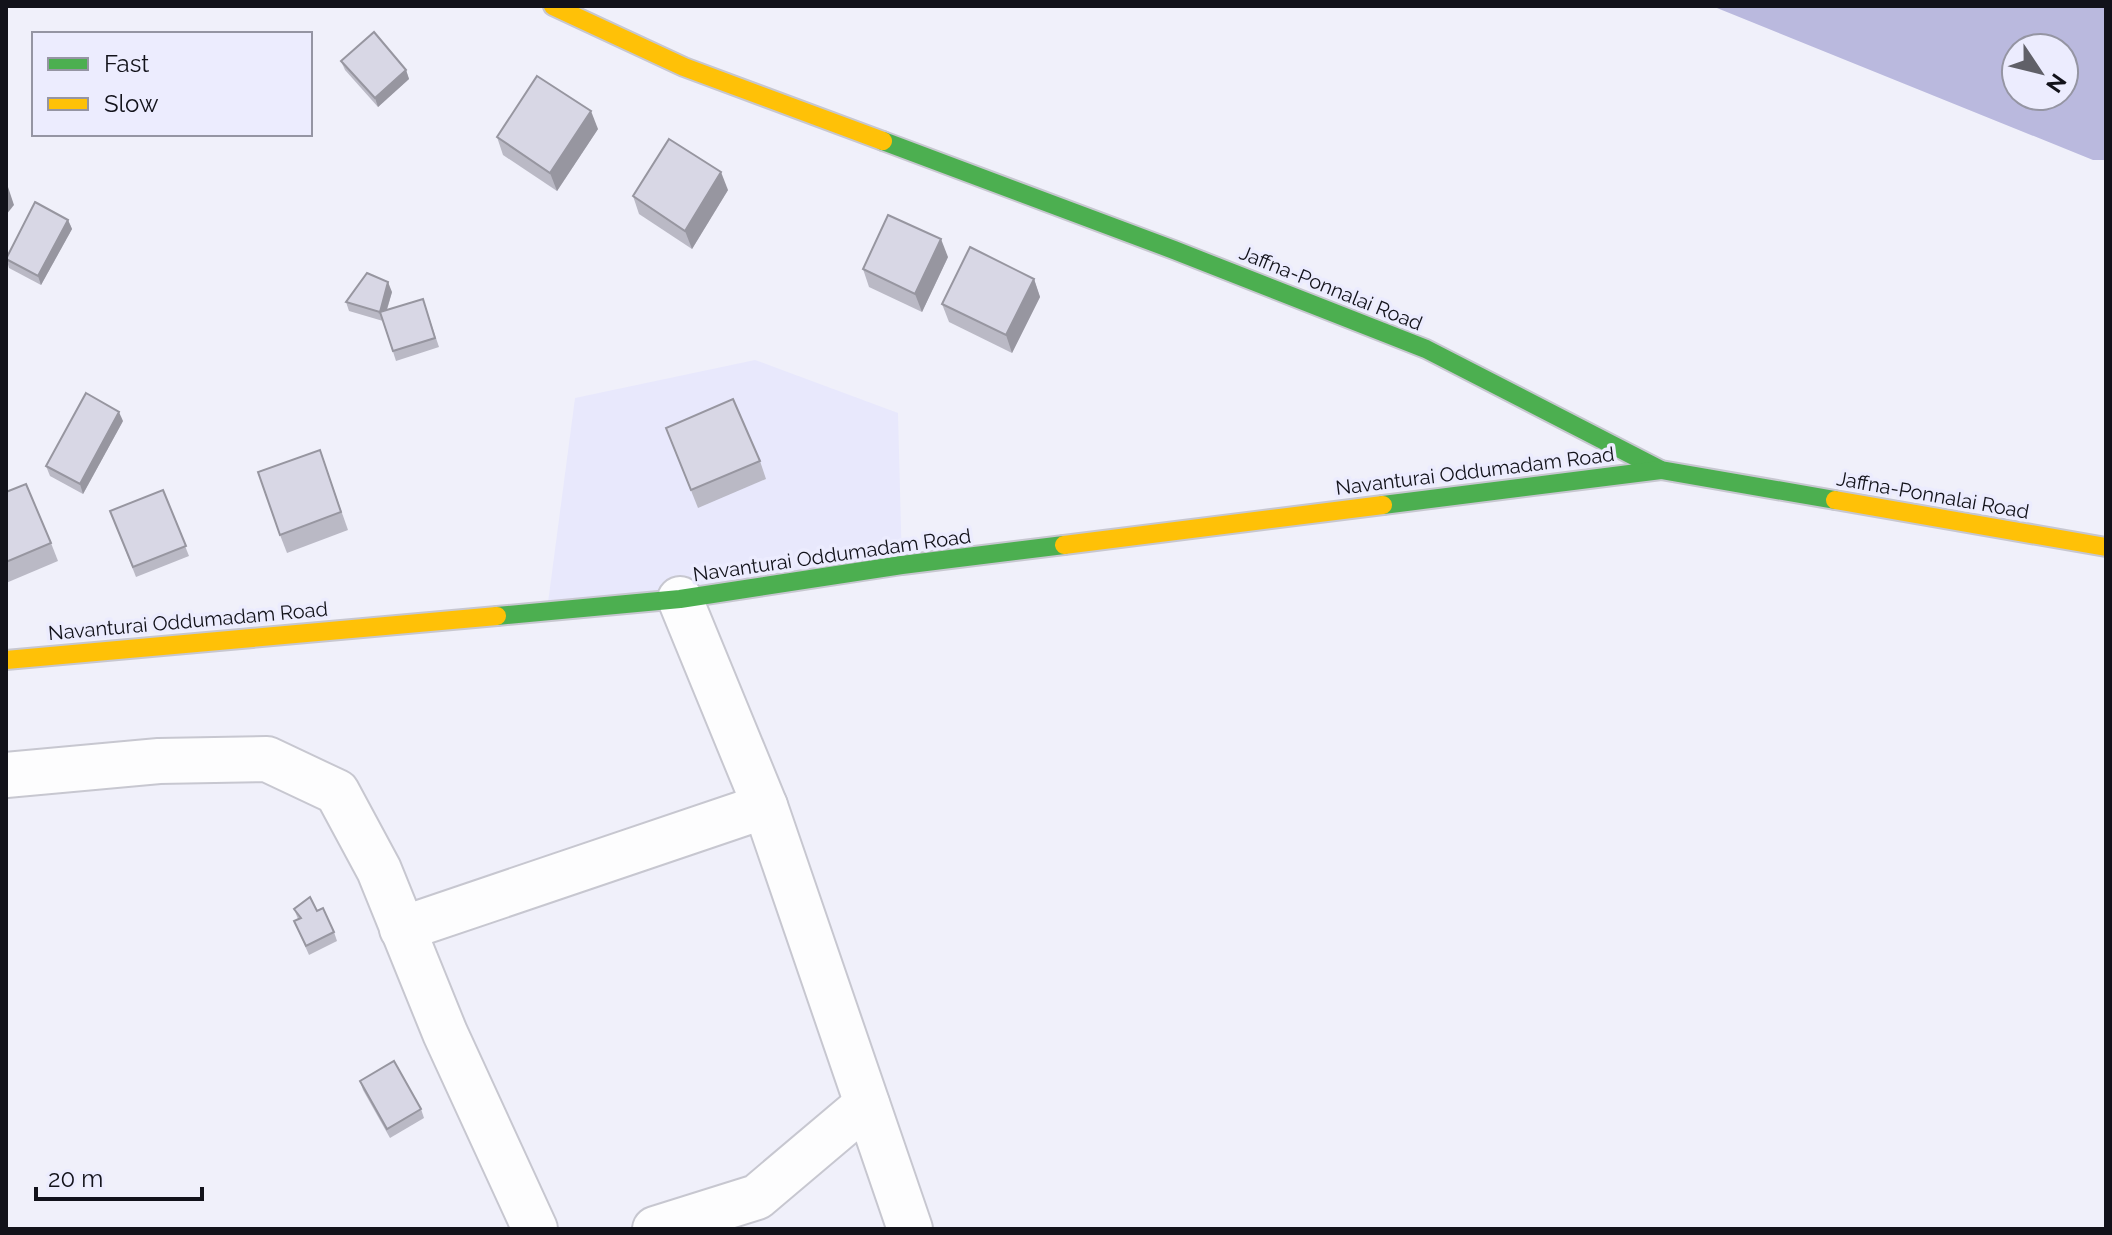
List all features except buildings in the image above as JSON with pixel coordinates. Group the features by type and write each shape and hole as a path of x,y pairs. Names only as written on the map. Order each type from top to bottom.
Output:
{"main road":[{"name":"Jaffna-Ponnalai Road","path":"553,6 684,67 1174,250 1426,349 1661,470 2106,547"},
{"name":"Navanturai Oddumadam Road","path":"6,660 680,599 917,563 1661,470"}],"street":[{"path":"680,599 765,806 910,1229"},
{"path":"6,775 159,761 267,759 337,792 379,870 445,1033 535,1229"},
{"path":"402,929 765,806"},
{"path":"655,1229 764,1213 867,1104"}],"shaded area":[{"path":"755,360 898,413 902,565 547,610 575,398"}],"water":[{"path":"1712,6 2106,6 2106,160 2093,160"}],"traffic: fast":[{"path":"883,141 1426,349 1661,470 1835,500"},
{"path":"1383,505 1661,470"},
{"path":"497,616 680,599 902,565 1064,545"}],"traffic: slow":[{"path":"553,6 684,67 883,141"},
{"path":"1835,500 2106,547"},
{"path":"1064,545 1383,505"},
{"path":"6,660 497,616"}]}
